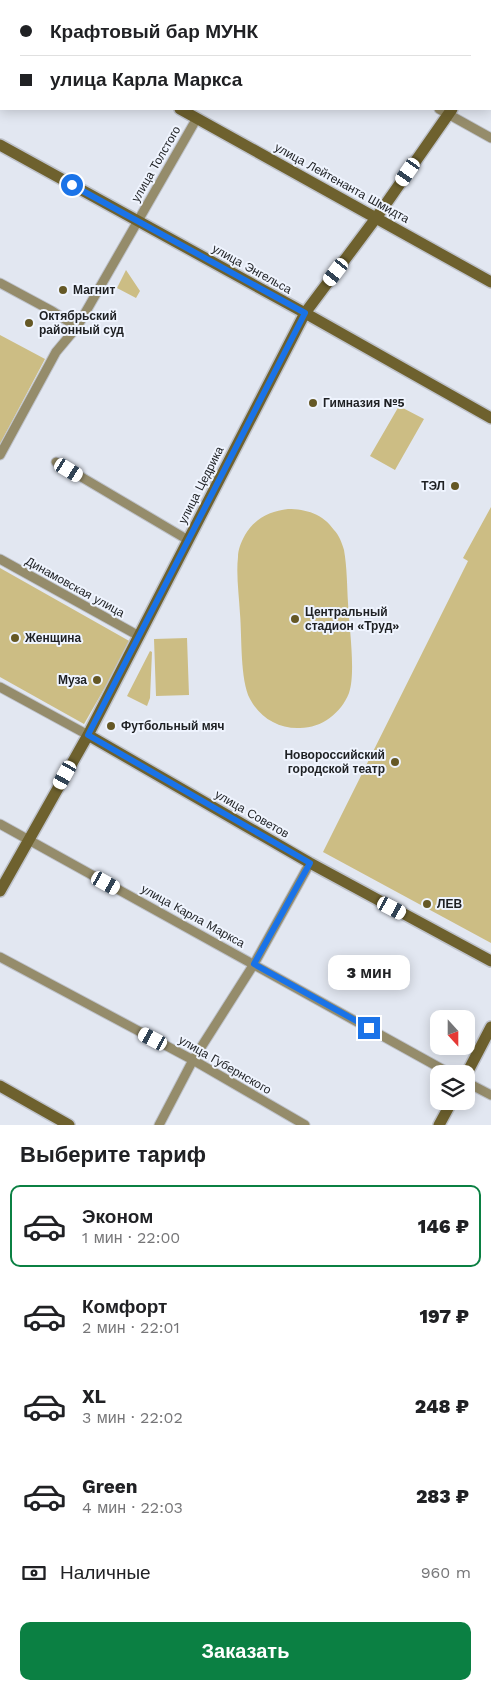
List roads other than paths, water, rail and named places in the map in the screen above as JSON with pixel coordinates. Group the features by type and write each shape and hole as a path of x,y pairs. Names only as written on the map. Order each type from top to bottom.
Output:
{"street":[{"name":"улица Лейтенанта Шмидта","path":"182,110 491,282"},
{"path":"447,110 491,138"},
{"name":"улица Цедрика","path":"0,891 88,735 305,313 376,218 447,110"},
{"name":"улица Толстого","path":"0,456 56,352 76,327 197,118"},
{"name":"улица Энгельса","path":"0,145 491,418"},
{"path":"0,283 52,311 76,327"},
{"path":"56,462 188,540"},
{"name":"Динамовская улица","path":"0,559 139,636"},
{"name":"улица Советов","path":"0,687 88,735 310,863 491,961"},
{"name":"улица Карла Маркса","path":"0,824 435,1065"},
{"path":"158,1125 193,1060 254,964 310,863"},
{"name":"улица Губернского","path":"0,957 193,1060 304,1125"},
{"path":"471,1065 491,1027"},
{"path":"0,1086 69,1125"},
{"path":"475,1087 491,1095"},
{"path":"439,1125 447,1110"}],"place":[{"name":"Магнит","path":"63,290"},
{"name":"Октябрьский районный суд","path":"29,323"},
{"name":"Гимназия №5","path":"313,403"},
{"name":"ТЭЛ","path":"455,486"},
{"name":"Центральный стадион «Труд»","path":"295,619"},
{"name":"Женщина","path":"15,638"},
{"name":"Муза","path":"97,680"},
{"name":"Футбольный мяч","path":"111,726"},
{"name":"Новороссийский городской театр","path":"395,762"},
{"name":"ЛЕВ","path":"427,904"}]}
